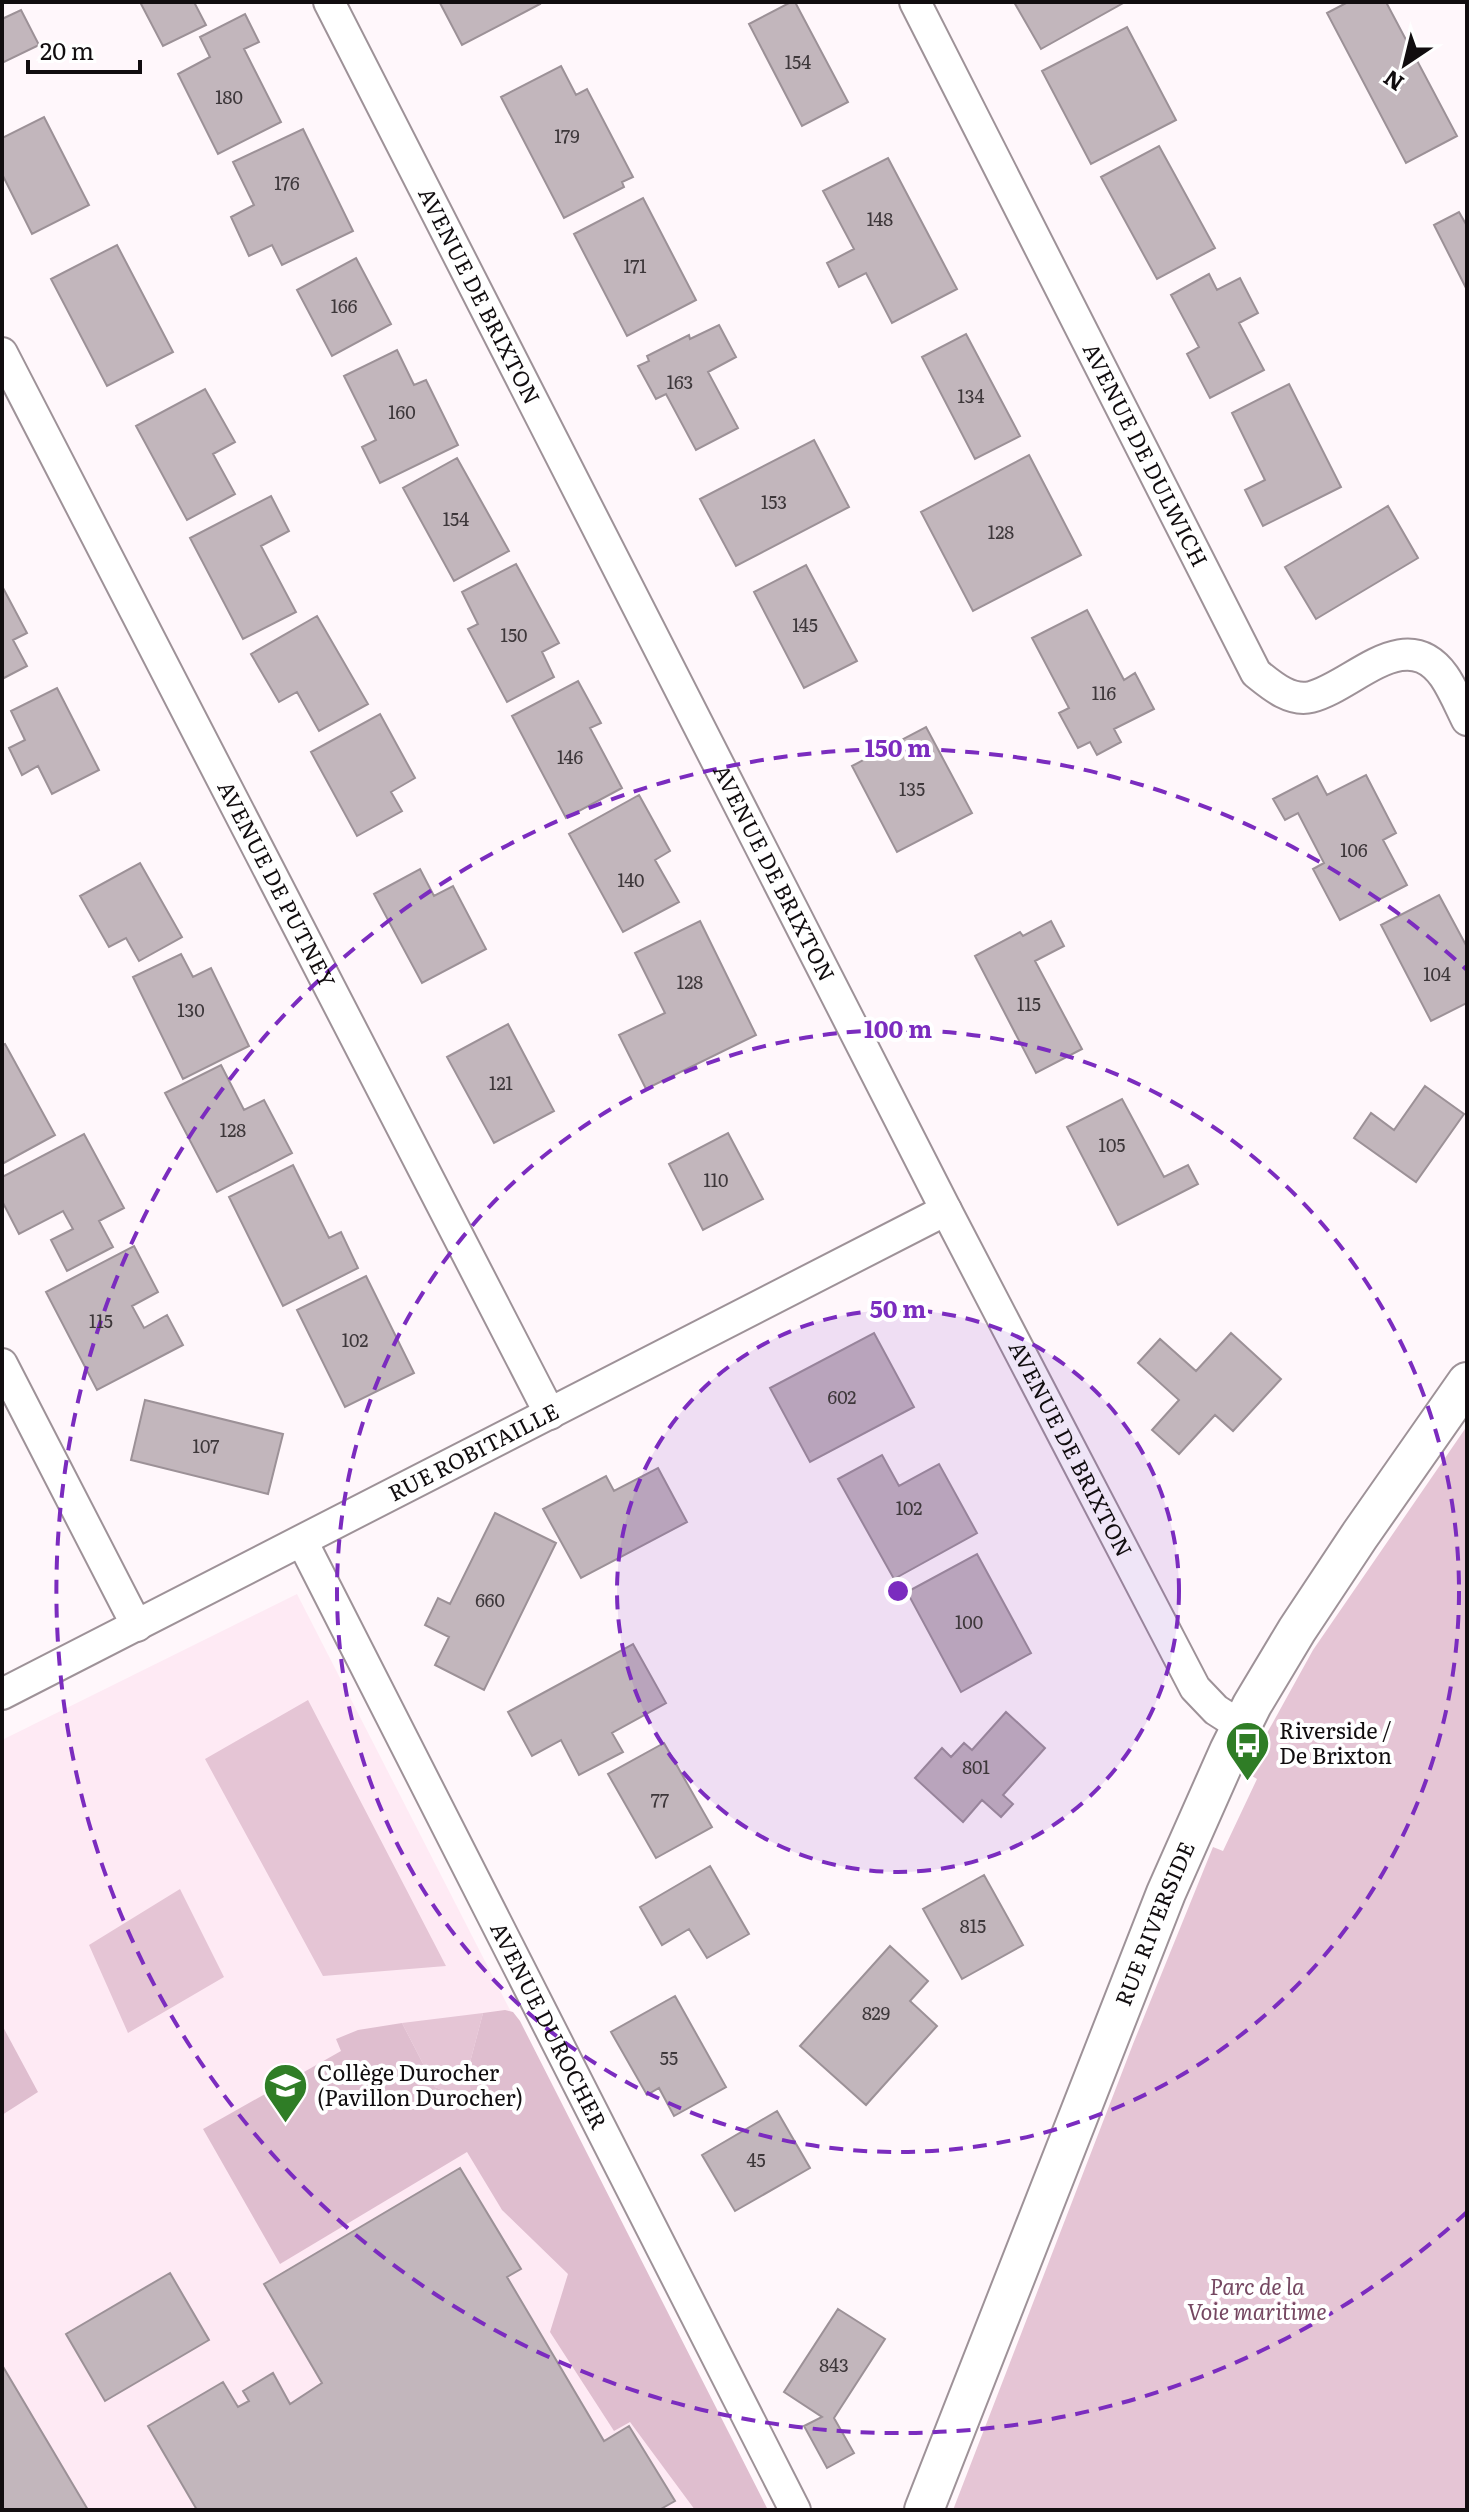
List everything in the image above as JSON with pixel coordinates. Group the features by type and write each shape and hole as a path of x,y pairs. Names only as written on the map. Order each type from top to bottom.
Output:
{"street":[{"name":"AVENUE DE BRIXTON","path":"329,2 946,1210 1195,1688 1216,1710 1241,1726"},
{"name":"AVENUE DE DULWICH","path":"915,2 1256,673 1280,692 1309,698 1396,654 1420,655 1443,674 1467,720"},
{"name":"AVENUE DE PUTNEY","path":"2,353 550,1414"},
{"name":"RUE ROBITAILLE","path":"2,1694 946,1210"},
{"path":"2,1364 137,1626"},
{"name":"RUE RIVERSIDE","path":"924,2510 1166,1893 1241,1726 1286,1648 1344,1558 1467,1382"},
{"name":"AVENUE DUROCHER","path":"302,1541 795,2510"}],"shaded area":[{"name":"Collège Durocher (Pavillon Durocher)","path":"297,1594 766,2510 2,2510 2,1740"},
{"path":"513,2012 520,2021 768,2510 695,2510 630,2422 614,2431 550,2332 568,2274 502,2210 467,2152 280,2264 203,2129 341,2051 336,2039 358,2030 402,2023 435,2087 472,2102 468,2070 483,2013"},
{"path":"2,2025 38,2092 2,2115"}],"green space":[{"name":"Parc de la Voie maritime","path":"1467,1426 1467,2510 953,2510 1133,2044 1213,1847 1223,1851 1257,1779 1247,1773 1251,1762 1313,1650"},
{"path":"308,1700 446,1966 323,1976 205,1759"},
{"path":"180,1889 224,1977 128,2033 89,1945"},
{"path":"483,2013 468,2070 473,2103 435,2087 402,2023"}],"building":[{"path":"140,2 194,2 206,25 163,46"},
{"path":"795,2 848,102 802,126 749,24"},
{"path":"1014,2 1125,2 1041,49"},
{"path":"1348,2 1386,2 1457,136 1406,163 1327,13"},
{"path":"440,3 540,4 462,45"},
{"path":"21,10 39,45 2,63 2,19"},
{"path":"245,14 259,42 244,49 281,122 218,154 178,74 210,57 200,37"},
{"path":"1127,27 1176,120 1091,164 1042,71"},
{"path":"561,66 576,95 587,89 633,177 622,182 624,187 564,218 501,97"},
{"path":"44,117 89,205 32,234 2,174 2,138"},
{"path":"303,129 353,231 282,265 272,245 249,256 231,217 254,205 233,162"},
{"path":"1159,146 1215,248 1157,279 1101,177"},
{"path":"888,158 957,289 892,323 866,273 839,287 827,263 854,249 823,191"},
{"path":"643,198 696,300 627,336 574,234"},
{"path":"1459,212 1467,226 1467,290 1434,225"},
{"path":"117,245 173,352 107,386 51,279"},
{"path":"356,258 391,324 332,356 297,290"},
{"path":"1209,274 1217,290 1240,278 1258,313 1239,323 1264,370 1210,398 1187,354 1199,347 1171,295"},
{"path":"719,325 736,357 708,372 738,428 696,450 666,394 656,399 638,366 649,361 647,356 689,335 690,339"},
{"path":"966,334 1020,436 975,459 922,357"},
{"path":"397,350 414,385 426,380 458,445 380,483 362,447 376,440 344,376"},
{"path":"1289,384 1341,487 1263,526 1245,490 1265,480 1232,413"},
{"path":"205,389 235,442 213,454 235,494 187,520 136,426"},
{"path":"814,440 849,507 736,566 700,499"},
{"path":"1029,455 1081,555 973,611 921,512"},
{"path":"457,458 509,551 454,581 403,488"},
{"path":"271,496 289,531 261,546 296,612 243,639 190,538"},
{"path":"1388,506 1418,558 1316,619 1285,567"},
{"path":"516,564 559,643 542,652 554,677 507,702 468,629 478,624 462,592"},
{"path":"806,565 857,661 804,688 754,592"},
{"path":"2,586 27,633 13,640 27,666 2,679"},
{"path":"1087,610 1124,680 1135,673 1154,709 1114,729 1121,742 1097,755 1090,742 1078,748 1059,713 1069,708 1032,638"},
{"path":"317,616 368,704 319,731 297,692 279,702 251,654"},
{"path":"578,681 601,723 590,728 622,788 566,818 512,716"},
{"path":"57,688 99,770 52,794 38,766 22,775 9,748 25,740 11,711"},
{"path":"380,714 415,778 391,792 402,811 357,836 311,752"},
{"path":"926,727 972,813 897,852 852,766"},
{"path":"1366,775 1396,833 1383,840 1407,885 1340,920 1313,869 1324,863 1298,813 1285,820 1273,799 1317,776 1327,795"},
{"path":"639,795 670,851 655,860 679,902 623,932 569,834"},
{"path":"140,863 182,937 139,961 126,938 109,947 80,896"},
{"path":"420,869 434,896 453,886 486,949 422,983 374,894"},
{"path":"1439,895 1467,947 1467,1003 1431,1021 1381,925"},
{"path":"700,921 756,1035 646,1089 619,1035 665,1013 635,953"},
{"path":"1051,921 1064,946 1035,961 1082,1049 1036,1073 975,956 1020,932 1023,936"},
{"path":"181,954 193,977 211,968 249,1046 183,1079 133,977"},
{"path":"508,1024 554,1111 494,1143 447,1057"},
{"path":"5,1044 55,1135 2,1164 2,1045"},
{"path":"221,1065 244,1110 264,1100 292,1153 217,1192 165,1093"},
{"path":"1425,1086 1464,1114 1416,1182 1354,1138 1371,1113 1394,1130"},
{"path":"1122,1099 1164,1177 1188,1165 1198,1184 1118,1225 1067,1127"},
{"path":"728,1133 763,1199 703,1230 669,1164"},
{"path":"84,1134 124,1208 99,1221 113,1247 67,1271 51,1240 73,1229 63,1211 19,1234 2,1201 2,1177"},
{"path":"293,1165 329,1238 341,1232 358,1268 283,1306 229,1197"},
{"path":"134,1246 158,1292 132,1306 144,1328 167,1315 183,1345 97,1390 46,1292"},
{"path":"366,1276 414,1373 345,1407 297,1310"},
{"path":"874,1333 914,1407 810,1462 770,1388"},
{"path":"1231,1333 1281,1379 1233,1431 1215,1415 1179,1454 1152,1430 1179,1400 1138,1363 1160,1339 1196,1371"},
{"path":"145,1400 283,1434 268,1494 131,1460"},
{"path":"882,1455 899,1486 939,1464 977,1533 894,1579 838,1479"},
{"path":"658,1468 687,1522 581,1578 543,1509 606,1476 614,1491"},
{"path":"495,1513 556,1543 484,1690 435,1665 449,1637 425,1625 438,1598 450,1604"},
{"path":"977,1554 1031,1653 961,1692 907,1592"},
{"path":"633,1644 666,1703 612,1733 623,1752 579,1775 561,1740 532,1756 508,1712"},
{"path":"1006,1712 1045,1748 1003,1795 1013,1804 1001,1817 982,1800 963,1822 915,1778 942,1748 951,1757 964,1743 972,1750"},
{"path":"664,1743 712,1827 656,1858 608,1774"},
{"path":"710,1866 749,1934 707,1958 689,1929 662,1945 640,1907"},
{"path":"984,1875 1023,1945 962,1979 923,1909"},
{"path":"890,1946 928,1981 910,2001 937,2026 866,2105 800,2046"},
{"path":"675,1996 726,2087 674,2116 659,2088 647,2095 611,2032"},
{"path":"777,2111 810,2168 735,2211 702,2155"},
{"path":"460,2168 521,2269 507,2277 604,2441 629,2426 675,2501 659,2510 197,2510 148,2426 223,2382 238,2407 249,2401 243,2391 273,2373 290,2404 322,2383 264,2284"},
{"path":"170,2273 209,2340 105,2401 66,2334"},
{"path":"838,2309 885,2339 834,2418 854,2453 827,2468 804,2426 822,2417 784,2392"},
{"path":"2,2365 88,2510 2,2510"}],"place":[{"name":"Riverside / De Brixton","path":"1248,1783"},
{"name":"Collège Durocher (Pavillon Durocher)","path":"286,2125"}]}
